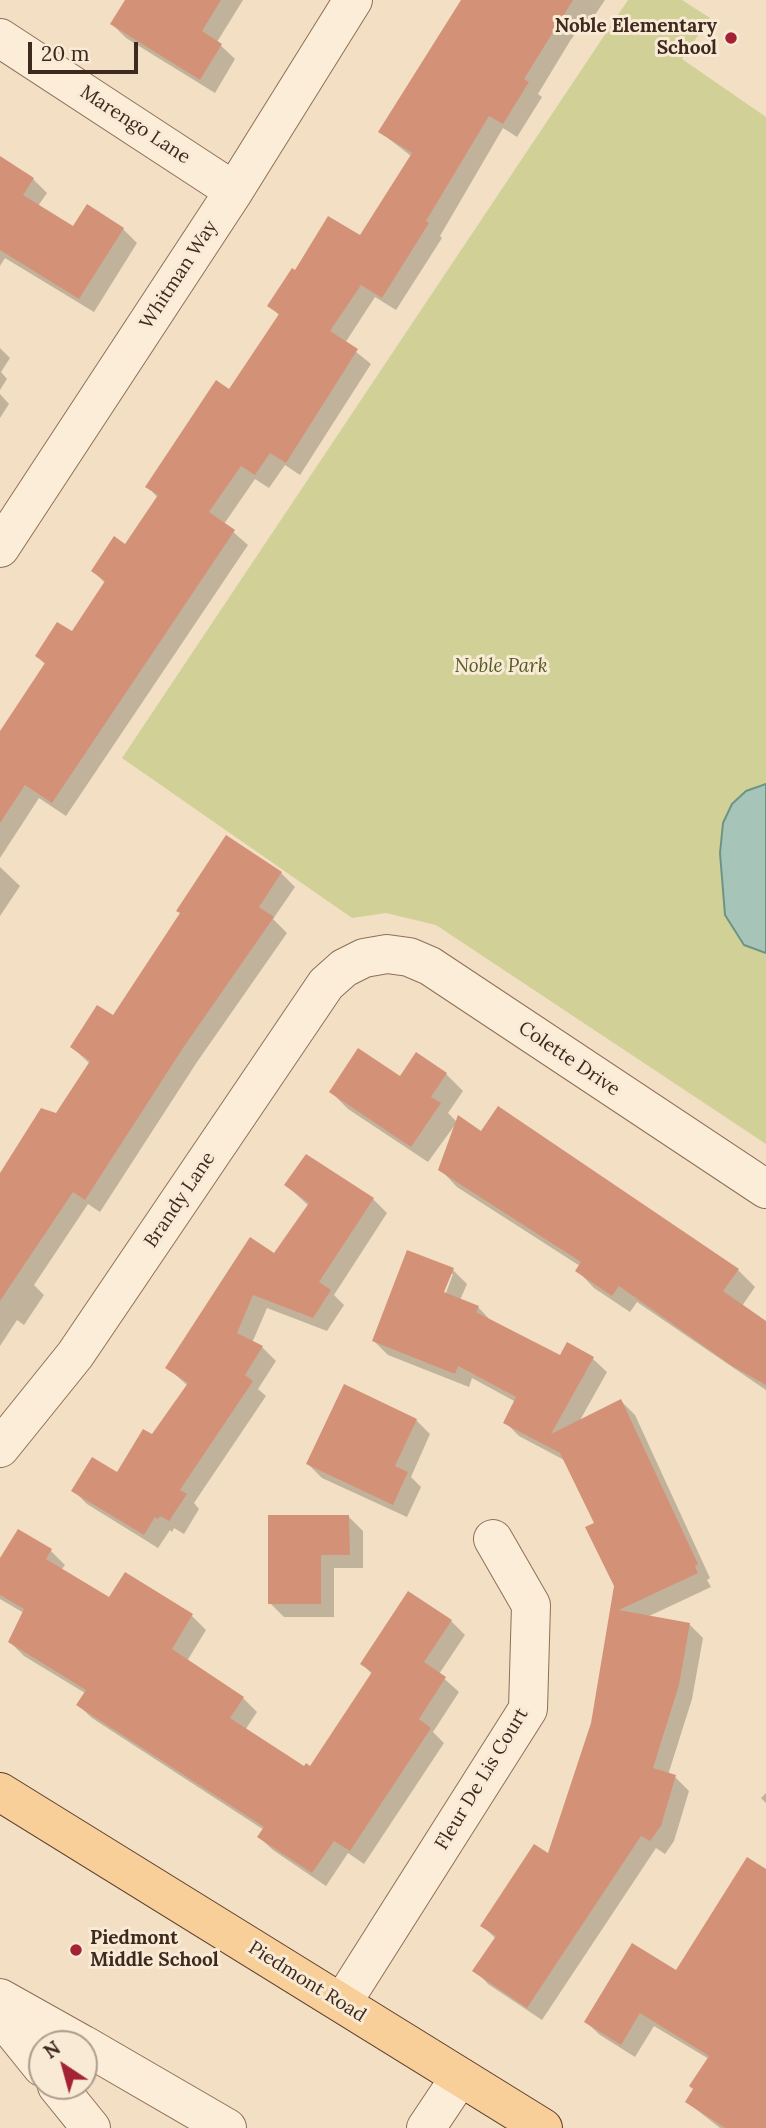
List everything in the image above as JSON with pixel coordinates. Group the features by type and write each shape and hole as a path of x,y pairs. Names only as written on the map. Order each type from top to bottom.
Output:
{"main road":[{"name":"Piedmont Road","path":"0,1792 543,2128"}],"street":[{"name":"Whitman Way","path":"0,548 234,191 353,0"},
{"name":"Marengo Lane","path":"0,38 234,191"},
{"name":"Colette Drive","path":"364,958 398,956 430,966 766,1189"},
{"name":"Brandy Lane","path":"0,1448 75,1355 327,984 344,968 364,958"},
{"name":"Fleur De Lis Court","path":"341,2003 528,1709 531,1605 493,1539"},
{"path":"0,1997 57,2030"},
{"path":"0,2015 28,2050"},
{"path":"98,2054 227,2128"},
{"path":"426,2128 460,2077"},
{"path":"68,2100 91,2128"}],"green space":[{"name":"Noble Park","path":"628,0 682,0 710,18 682,59 766,117 766,1144 436,925 386,913 352,918 122,758"}],"shaded area":[{"path":"766,784 766,953 744,945 725,915 720,853 723,823 732,804 746,791"}],"building":[{"path":"125,0 221,0 202,31 222,44 200,80 110,24"},
{"path":"461,0 573,0 524,79 529,82 503,124 489,116 426,221 429,223 382,298 361,285 330,331 358,349 286,463 270,453 255,475 241,466 209,512 235,530 52,803 25,785 0,823 0,731 45,663 35,656 57,622 72,631 105,581 91,571 114,536 125,544 158,495 145,487 216,380 229,389 279,314 267,306 292,268 295,270 328,216 360,235 412,153 378,132"},
{"path":"0,156 34,178 23,195 73,226 87,204 124,228 79,299 0,250"},
{"path":"226,835 282,872 259,907 274,917 183,1048 85,1200 73,1192 0,1301 0,1173 41,1108 56,1113 90,1061 70,1047 97,1005 113,1015 180,913 176,911"},
{"path":"358,1048 400,1076 416,1052 447,1073 431,1097 441,1103 411,1147 329,1092"},
{"path":"498,1106 739,1269 723,1291 766,1321 766,1385 732,1366 619,1286 612,1296 575,1271 581,1262 438,1170 458,1115 481,1131"},
{"path":"306,1154 374,1198 319,1282 331,1290 313,1318 253,1295 237,1333 263,1346 245,1375 253,1381 180,1490 187,1494 169,1521 160,1516 158,1519 155,1517 144,1535 71,1491 92,1457 117,1472 143,1429 152,1434 188,1383 165,1368 250,1237 274,1253 309,1203 284,1185"},
{"path":"407,1250 454,1268 444,1292 479,1306 476,1312 560,1355 567,1342 594,1357 551,1434 621,1399 698,1564 695,1566 698,1573 619,1610 690,1623 679,1685 653,1768 676,1775 661,1826 650,1841 641,1836 527,2008 472,1971 496,1936 480,1926 534,1844 548,1853 591,1723 614,1586 585,1527 594,1523 560,1453 503,1423 516,1397 458,1366 455,1374 372,1341"},
{"path":"344,1384 417,1419 395,1466 408,1472 393,1505 306,1464"},
{"path":"268,1515 349,1515 350,1555 321,1555 321,1604 268,1604"},
{"path":"18,1529 52,1549 46,1559 109,1597 125,1572 193,1614 172,1649 244,1697 230,1718 304,1766 306,1763 310,1766 372,1672 360,1664 408,1591 452,1620 424,1662 446,1677 419,1719 431,1728 350,1851 334,1841 312,1873 257,1837 264,1827 76,1705 86,1690 8,1642 24,1609 0,1595 0,1558"},
{"path":"747,1857 766,1869 766,2128 725,2128 685,2102 693,2089 689,2086 709,2056 640,2013 621,2045 584,2022 632,1943 676,1970"}],"place":[{"name":"Noble Elementary School","path":"731,38"},
{"name":"Piedmont Middle School","path":"76,1950"}]}
